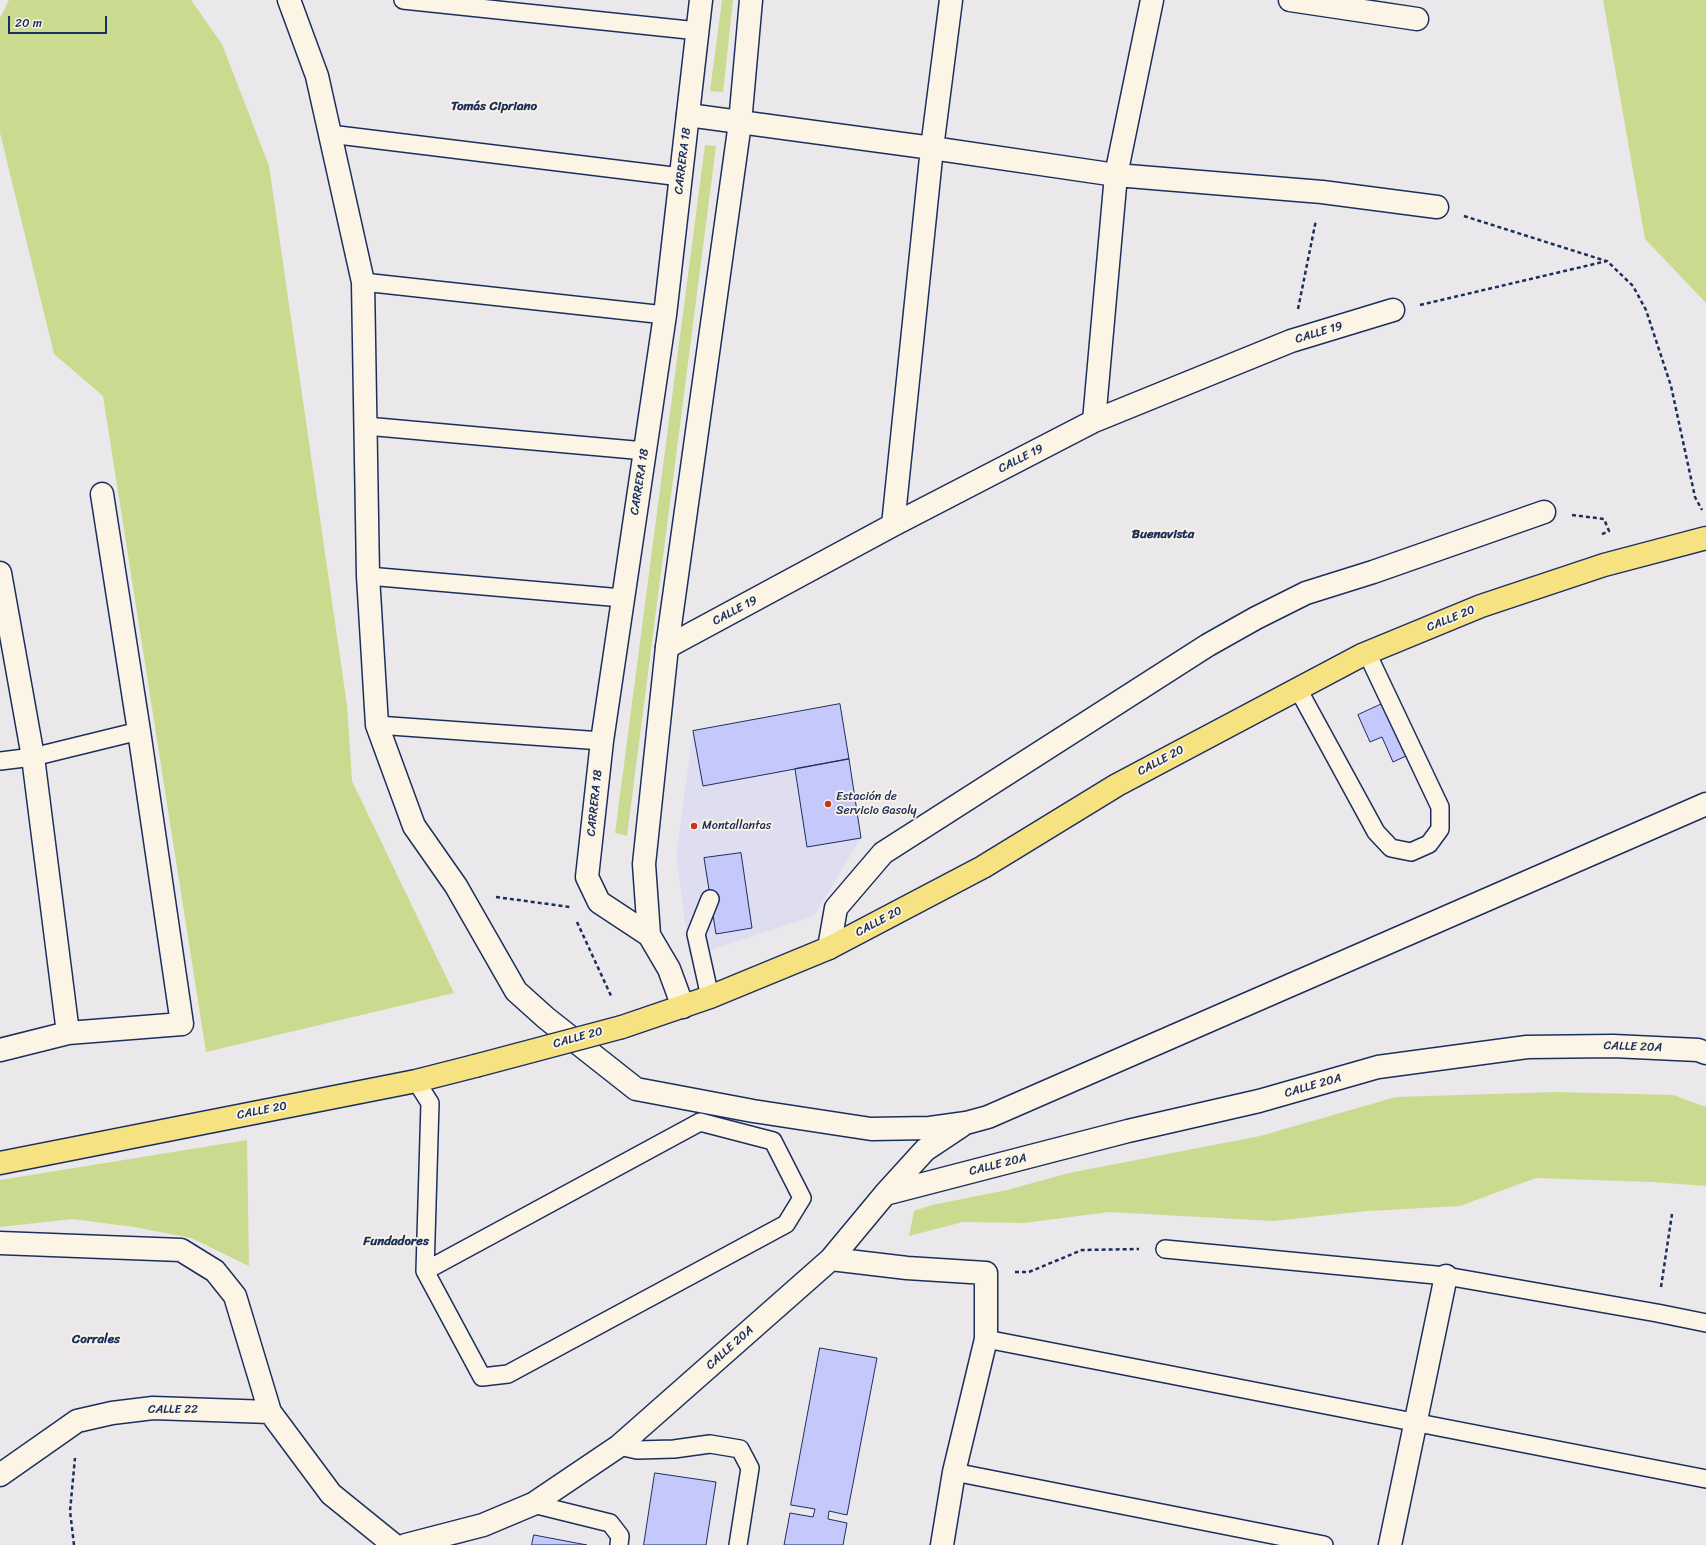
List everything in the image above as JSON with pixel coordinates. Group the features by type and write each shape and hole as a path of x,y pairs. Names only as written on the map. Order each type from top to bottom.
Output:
{"main road":[{"name":"CALLE 20","path":"0,1163 416,1081 622,1027 683,1007 829,948 983,867 1117,784 1367,653 1481,606 1604,565 1706,538"}],"street":[{"path":"289,0 317,76 363,282 368,576 377,725 414,826 456,886 516,991 546,1018 636,1089 872,1129 930,1128 966,1123 988,1117 1706,804"},
{"name":"CARRERA 18","path":"598,902 587,877 602,741 664,315 701,0"},
{"path":"683,1007 669,969 650,935 644,864 667,647 740,123 751,0"},
{"path":"893,525 932,148 951,0"},
{"path":"1094,421 1116,175 1152,0"},
{"path":"1290,0 1417,19"},
{"path":"688,115 1116,175 1322,192 1437,207"},
{"name":"CALLE 19","path":"667,647 893,525 1094,421 1291,341 1393,310"},
{"path":"0,1050 68,1033 182,1024 139,731 102,494"},
{"path":"829,948 836,908 882,853 1208,645 1256,618 1306,593 1373,572 1544,512"},
{"path":"0,573 33,757 68,1033"},
{"path":"598,902 650,935"},
{"name":"CALLE 20A","path":"406,1545 483,1525 533,1504 619,1446 831,1258 885,1194 1128,1131 1259,1101 1378,1067 1527,1047 1613,1046 1698,1050 1706,1053"},
{"path":"885,1194 925,1150 966,1123"},
{"path":"0,1243 181,1250 215,1271 235,1296 270,1412 331,1494 394,1545"},
{"path":"831,1258 907,1268 986,1273 986,1339 954,1472 942,1545"},
{"path":"1390,1545 1446,1276"},
{"name":"CALLE 22","path":"0,1475 77,1421 112,1413 153,1408 270,1412"}],"lane":[{"path":"403,0 698,31"},
{"path":"330,134 681,176"},
{"path":"363,282 664,315"},
{"path":"366,426 645,452"},
{"path":"368,576 622,598"},
{"path":"1298,689 1376,832 1391,848 1411,852 1429,844 1440,829 1440,807 1367,653"},
{"path":"377,725 602,741"},
{"path":"0,761 33,757 139,731"},
{"path":"710,899 696,934 710,997"},
{"path":"416,1081 430,1103 426,1271 482,1377 508,1374 786,1224 802,1198 773,1141 700,1122 426,1271"},
{"path":"1164,1249 1446,1276 1706,1323"},
{"path":"986,1339 1706,1479"},
{"path":"619,1446 637,1450 674,1449 710,1444 740,1450 750,1468 738,1545"},
{"path":"954,1472 1324,1545"},
{"path":"533,1504 610,1523 620,1536 619,1545"}],"path":[{"path":"1291,341 1322,192"},
{"path":"1437,207 1607,261 1633,286 1646,310 1671,386 1695,497 1702,510"},
{"path":"1393,310 1422,305 1607,261"},
{"path":"1544,512 1604,519 1609,531 1594,537"},
{"path":"456,886 479,895 570,907 598,902"},
{"path":"570,907 573,914"},
{"path":"576,921 612,998"},
{"path":"1657,1313 1672,1214"},
{"path":"986,1273 1029,1272 1082,1250 1164,1249"},
{"path":"74,1545 70,1511 77,1421"}],"shaded area":[{"path":"840,704 861,838 814,916 690,957 676,856 693,731"}],"green space":[{"path":"9,0 191,0 222,44 269,166 347,705 352,781 454,993 206,1052 103,396 54,354 0,133 0,18"},
{"path":"722,0 733,0 723,92 710,91"},
{"path":"1603,0 1706,0 1706,303 1645,239"},
{"path":"705,145 716,146 627,836 615,833"},
{"path":"1557,1092 1673,1095 1706,1107 1706,1186 1651,1182 1536,1178 1460,1206 1368,1211 1273,1221 1109,1212 1024,1223 963,1222 909,1236 914,1211 932,1205 1007,1190 1069,1173 1260,1136 1396,1097"},
{"path":"247,1140 249,1266 191,1238 134,1227 72,1219 0,1227 0,1180"}],"building":[{"path":"840,704 849,759 703,786 693,731"},
{"path":"1382,704 1406,756 1393,762 1382,737 1370,742 1358,715"},
{"name":"Estación de Servicio Gasoly","path":"849,759 861,838 807,847 795,769"},
{"path":"741,853 752,928 716,934 704,858"},
{"path":"820,1348 877,1358 847,1515 829,1511 828,1519 847,1523 843,1545 784,1545 790,1513 813,1517 815,1509 791,1505"},
{"path":"655,1473 716,1482 706,1545 644,1545"},
{"path":"534,1535 587,1545 532,1545"}],"place":[{"name":"Estación de Servicio Gasoly","path":"828,804"},
{"name":"Montallantas","path":"694,826"}],"district":[{"name":"Tomás Cipriano","path":"494,107"},
{"name":"Buenavista","path":"1163,535"},
{"name":"Fundadores","path":"396,1242"},
{"name":"Corrales","path":"96,1340"}]}
